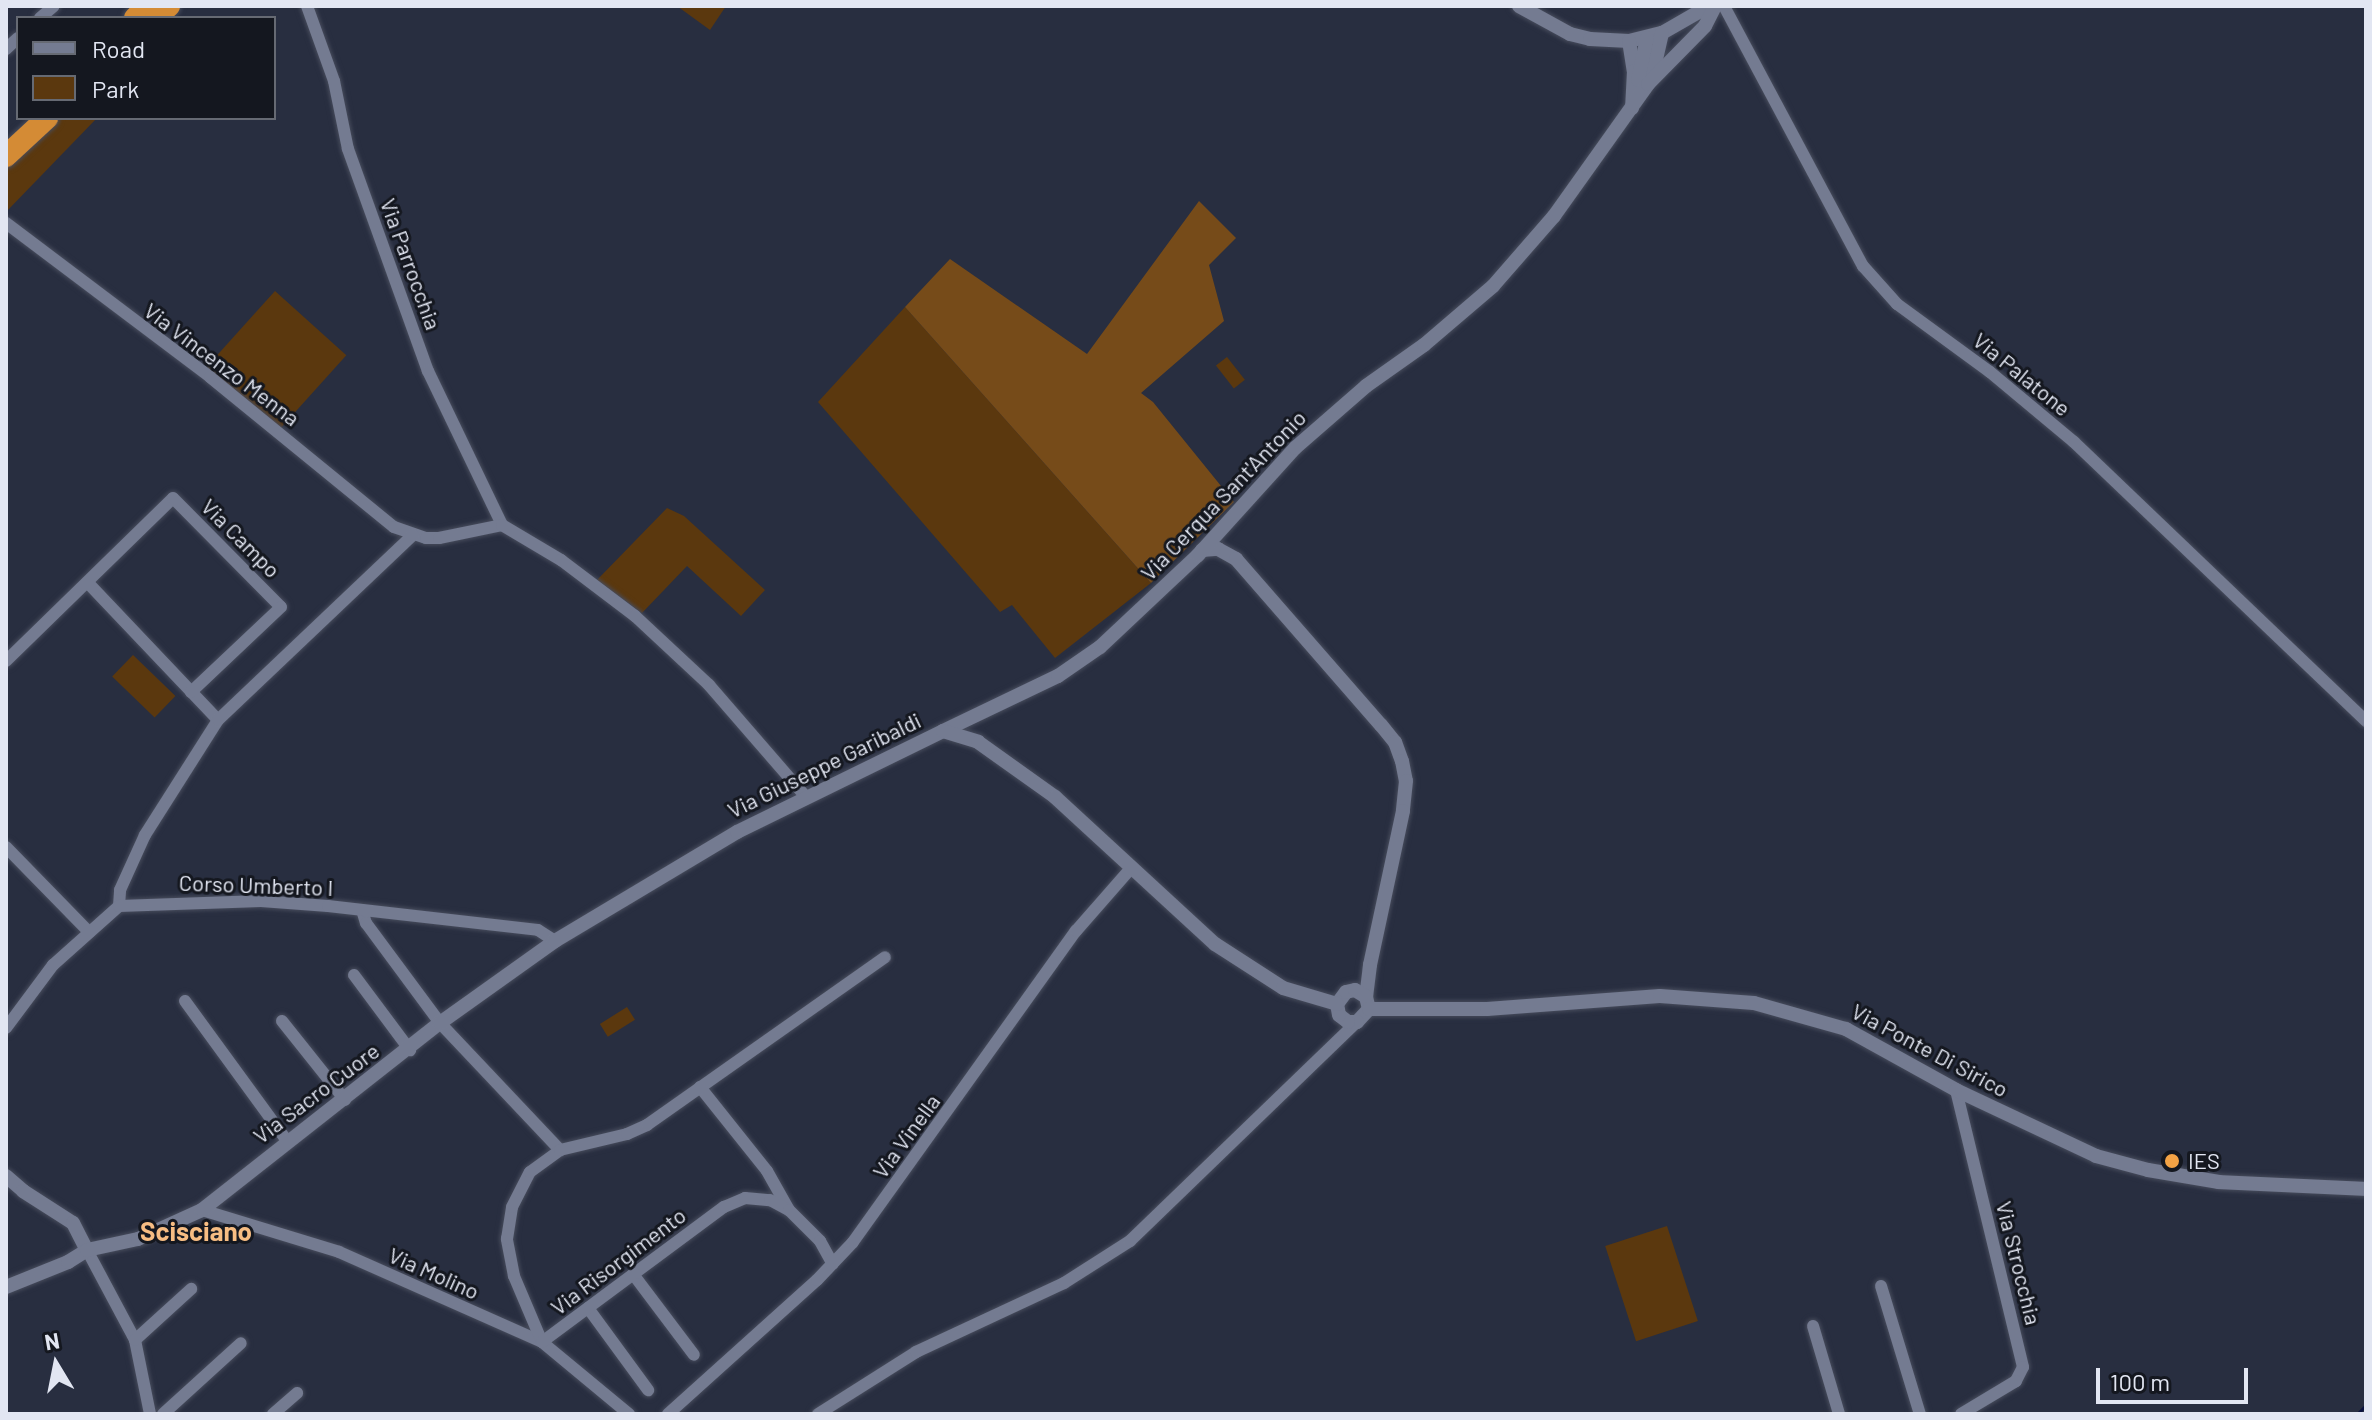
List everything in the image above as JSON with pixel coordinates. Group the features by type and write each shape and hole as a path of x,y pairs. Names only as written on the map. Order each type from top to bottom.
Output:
{"highway":[{"path":"6,136 24,120"},
{"path":"6,156 45,120"}],"street":[{"name":"Via Parrocchia","path":"307,6 334,81 348,149 428,371 502,525"},
{"path":"1519,6 1570,34 1590,39 1629,41 1662,33 1709,6"},
{"path":"1641,87 1705,26 1715,6"},
{"name":"Via Palatone","path":"1724,6 1863,266 1897,304 1990,372 2074,442 2366,721"},
{"name":"Via Cerqua Sant'Antonio","path":"943,731 1058,676 1100,647 1202,550 1222,540 1249,495 1295,448 1366,386 1424,345 1493,286 1554,216 1632,110 1641,87 1656,65 1662,33"},
{"name":"Via Cerqua Sant'Antonio","path":"1641,87 1647,38"},
{"name":"Via Cerqua Sant'Antonio","path":"1629,41 1641,87"},
{"name":"Via Vincenzo Menna","path":"6,223 210,377 394,527 413,535"},
{"name":"Via Campo","path":"89,584 173,498 281,607 191,692"},
{"path":"6,1028 53,965 119,906 120,890 145,835 218,720 413,535 439,538 502,525 539,544 635,616 709,685 805,796"},
{"path":"818,1414 916,1352 1064,1283 1130,1241 1357,1022 1368,1003 1370,965 1403,811 1406,781 1402,761 1395,742 1222,540"},
{"path":"6,661 89,584 218,720"},
{"name":"Via Giuseppe Garibaldi","path":"555,941 672,869 805,796 943,731 978,742 1016,767 1094,829 1188,923 1238,960 1283,988 1341,1004"},
{"path":"6,847 89,932"},
{"name":"Via Vinella","path":"668,1414 681,1408 846,1250 1076,931 1132,867"},
{"name":"Corso Umberto I","path":"119,906 261,901 538,930 555,941"},
{"path":"362,910 366,923 440,1023 560,1150"},
{"name":"Via Sacro Cuore","path":"6,1287 68,1262 87,1250 138,1239 202,1210 287,1141 410,1050 440,1023 555,941"},
{"name":"Via Risorgimento","path":"820,1241 789,1210 757,1198 734,1201 542,1342 514,1276 509,1257 508,1222 530,1172 560,1150 631,1133 885,957"},
{"path":"1332,1044 1341,1004 1370,965"},
{"path":"354,975 410,1050"},
{"name":"Via Ponte Di Sirico","path":"1341,1004 1355,990 1368,1003 1487,1009 1660,996 1754,1003 1846,1029 1956,1090 2060,1141 2148,1170 2219,1182 2366,1189"},
{"path":"185,1001 287,1141"},
{"path":"1341,1004 1348,1022 1357,1022"},
{"path":"282,1021 345,1100"},
{"path":"700,1087 767,1171 789,1210"},
{"name":"Via Strocchia","path":"1956,1090 2023,1367 2016,1381 1961,1414"},
{"path":"6,1176 23,1191 73,1223 135,1340 150,1414"},
{"name":"Via Molino","path":"202,1210 339,1252 542,1342 629,1414"},
{"path":"820,1241 846,1250"},
{"path":"820,1241 833,1264"},
{"path":"633,1274 694,1355"},
{"path":"1881,1286 1920,1414"},
{"path":"135,1340 191,1289"},
{"path":"588,1308 648,1390"},
{"path":"1813,1326 1839,1414"},
{"path":"163,1414 241,1343"},
{"path":"273,1414 297,1393"}],"green space":[{"path":"677,6 726,6 710,30"},
{"path":"59,120 95,120 6,212 6,168"},
{"path":"275,291 346,355 278,431 207,367"},
{"path":"905,307 1151,583 1055,658 1012,605 1000,612 818,402"},
{"path":"1227,357 1245,380 1234,388 1216,366"},
{"path":"667,508 684,516 765,590 741,616 687,566 642,613 597,580"},
{"path":"133,655 175,696 155,718 112,677"},
{"path":"627,1007 635,1020 608,1037 600,1024"},
{"path":"1667,1226 1698,1321 1636,1341 1605,1246"}],"shaded area":[{"path":"1199,201 1236,238 1209,265 1224,321 1141,393 1153,402 1234,502 1151,583 905,307 950,259 1087,354"}],"waterway":[{"path":"2357,1414 2366,1405"}],"place":[{"name":"IES","path":"2172,1161"}],"district":[{"name":"Scisciano","path":"196,1231"}]}
